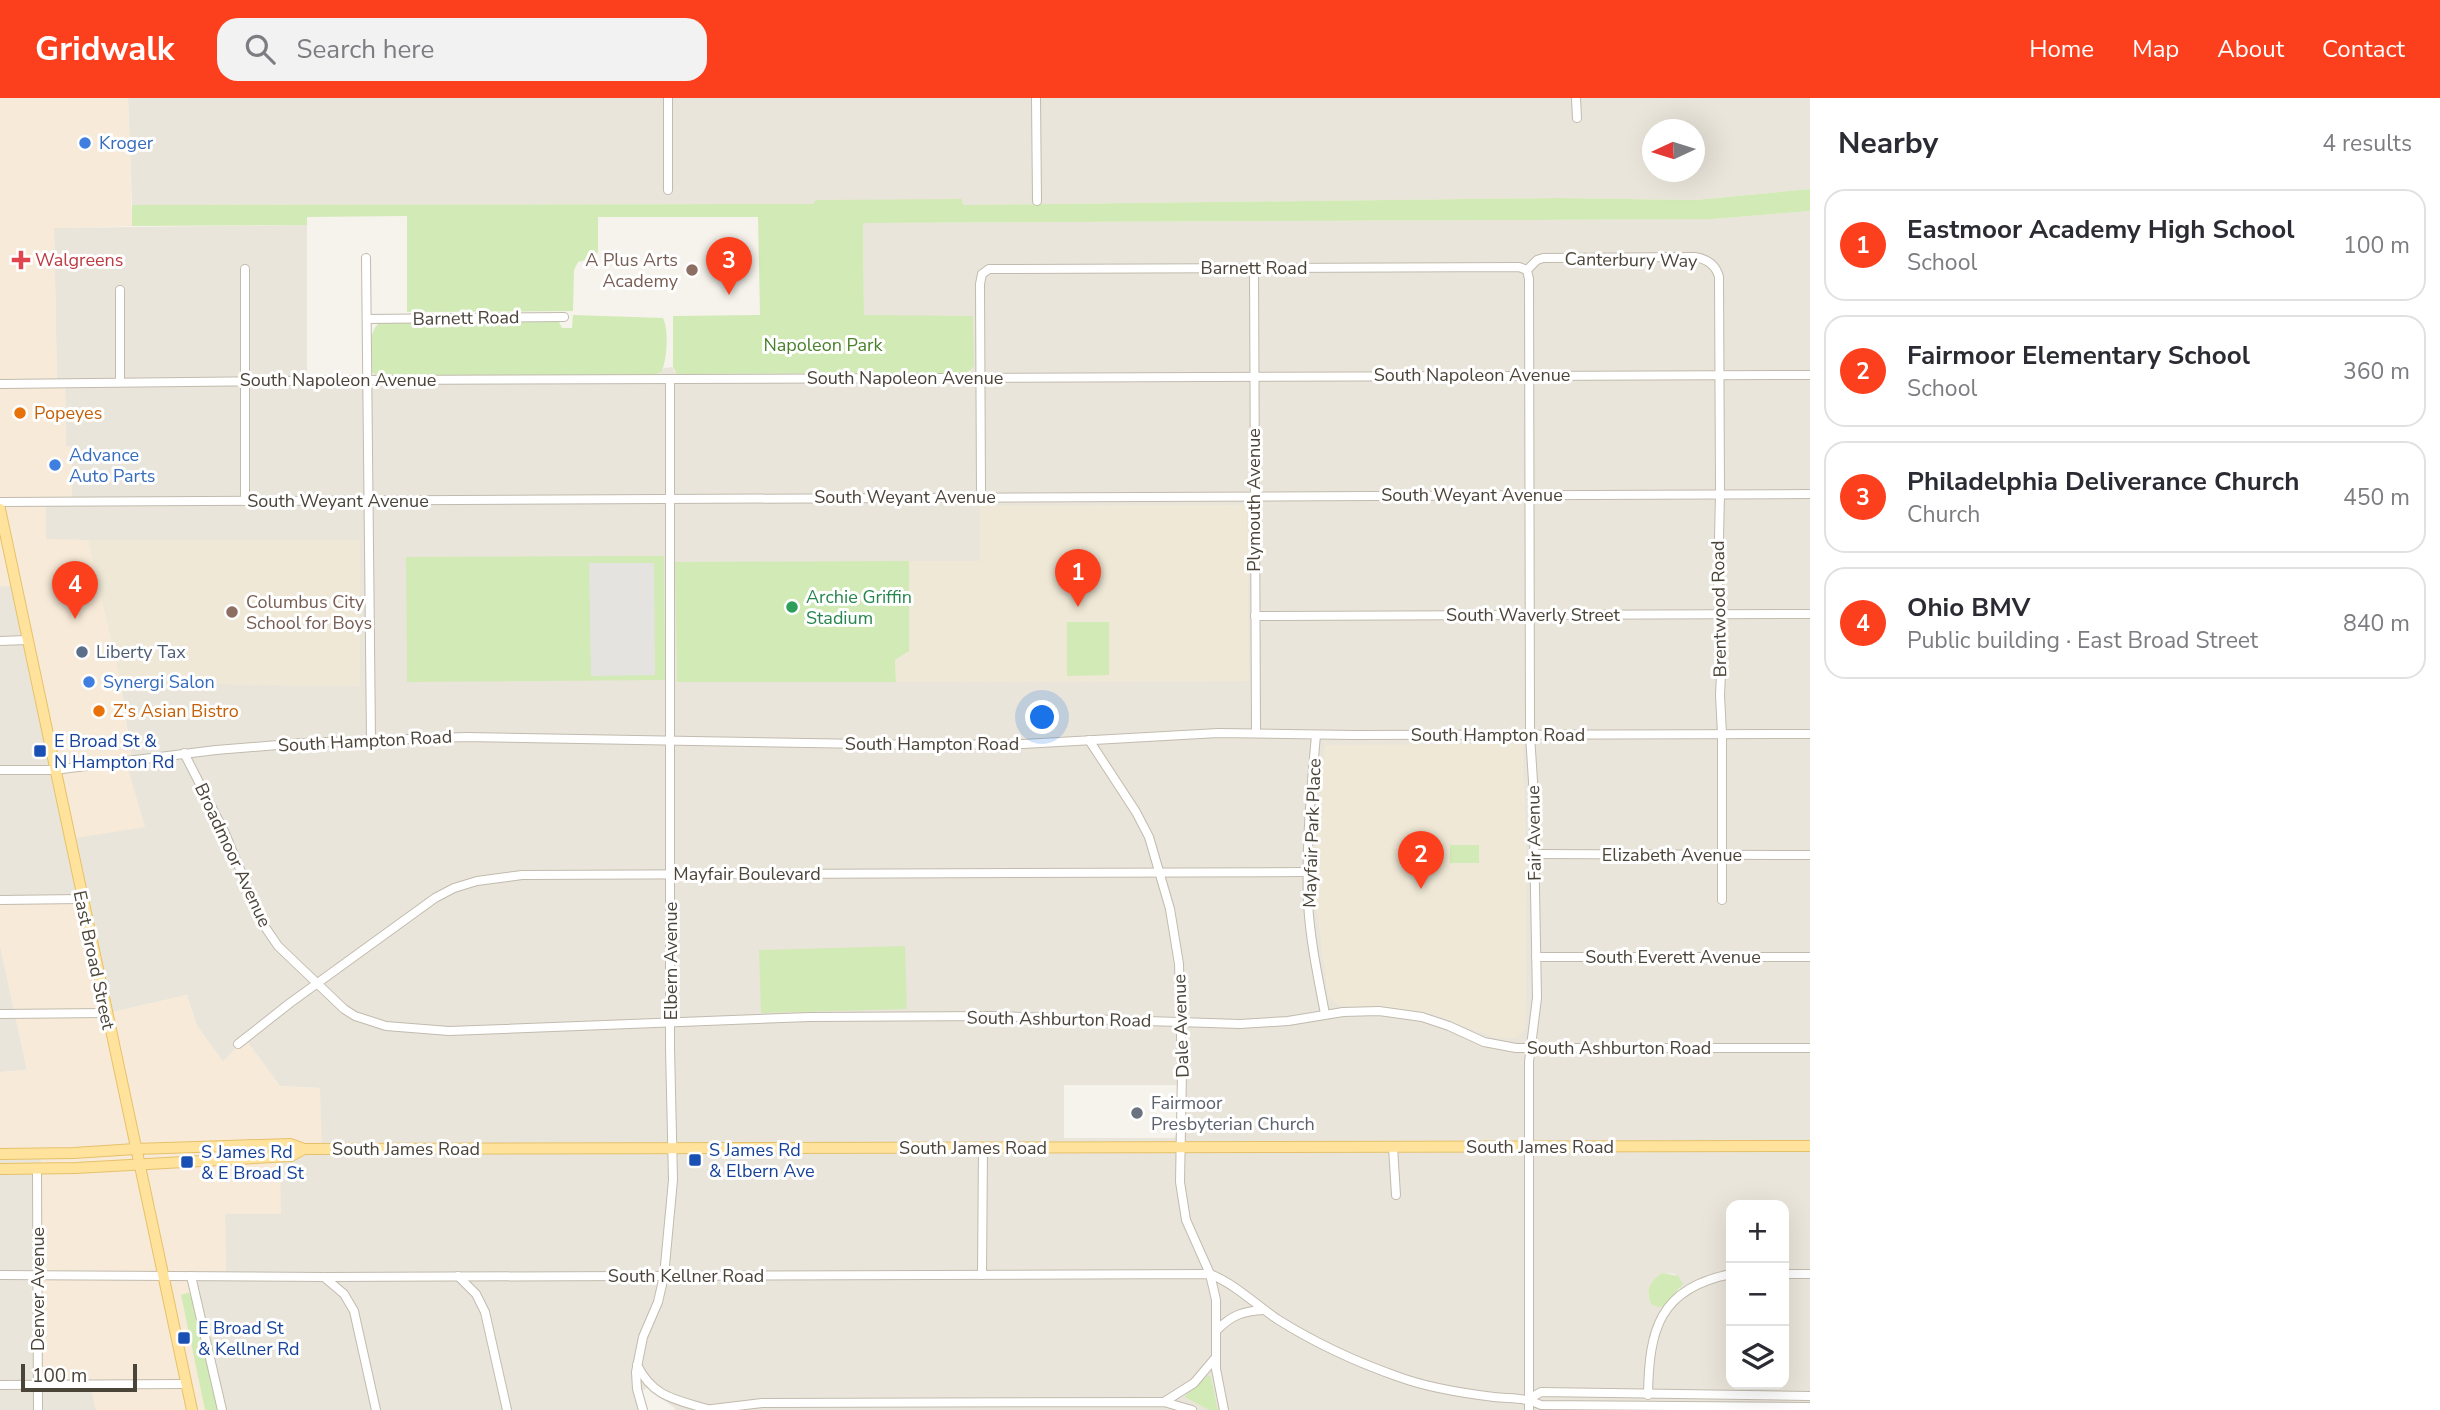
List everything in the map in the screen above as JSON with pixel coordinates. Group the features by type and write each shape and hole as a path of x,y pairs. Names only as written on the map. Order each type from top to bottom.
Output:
{"main road":[{"name":"East Broad Street","path":"0,509 191,1410"},
{"path":"0,1154 290,1143 304,1149"},
{"name":"South James Road","path":"0,1169 291,1156 304,1149 1810,1146"}],"street":[{"path":"668,98 668,190"},
{"path":"1036,98 1037,201"},
{"path":"1576,98 1577,118"},
{"path":"366,258 371,740"},
{"name":"Canterbury Way","path":"1527,270 1537,260 1702,258 1718,272 1721,317"},
{"name":"Barnett Road","path":"981,377 980,284 982,274 989,269 1519,267 1527,270"},
{"name":"Plymouth Avenue","path":"1254,268 1256,733"},
{"path":"245,269 245,501"},
{"name":"Fair Avenue","path":"1527,270 1530,735 1537,998 1529,1048 1529,1410"},
{"path":"120,290 120,381"},
{"name":"Barnett Road","path":"368,319 564,317"},
{"name":"Brentwood Road","path":"1721,317 1718,582 1722,615 1722,900"},
{"name":"South Napoleon Avenue","path":"0,384 244,380 1810,375"},
{"path":"981,377 981,497"},
{"name":"Elbern Avenue","path":"643,1410 637,1389 637,1365 643,1337 658,1302 664,1276 671,1213 670,379"},
{"name":"South Weyant Avenue","path":"0,502 1810,494"},
{"name":"South Waverly Street","path":"1255,616 1810,614"},
{"path":"0,641 27,640"},
{"name":"South Hampton Road","path":"0,770 54,769 184,753 371,740 466,737 877,745 1023,744 1256,733 1810,734"},
{"name":"Mayfair Park Place","path":"1316,735 1308,826 1308,873 1313,946 1325,1014"},
{"name":"Dale Avenue","path":"1088,740 1136,812 1149,837 1161,873 1177,945 1182,1072 1180,1182 1186,1220 1210,1274 1216,1300 1218,1386 1224,1410"},
{"name":"Broadmoor Avenue","path":"184,753 224,831 264,924 278,946 316,984"},
{"name":"Elizabeth Avenue","path":"1534,854 1810,855"},
{"name":"Mayfair Boulevard","path":"238,1044 411,913 435,898 466,884 522,875 1308,873"},
{"path":"0,900 81,899"},
{"name":"South Everett Avenue","path":"1536,957 1810,957"},
{"name":"South Ashburton Road","path":"316,984 355,1016 395,1028 449,1031 810,1017 981,1016 1241,1024 1372,1011 1413,1015 1499,1046 1810,1048"},
{"path":"0,1014 106,1013"},
{"path":"1393,1147 1396,1195"},
{"path":"982,1275 983,1148"},
{"name":"Denver Avenue","path":"37,1169 38,1410"},
{"path":"1210,1274 1264,1310 1356,1361 1401,1378 1451,1391 1529,1399 1541,1405 1810,1407"},
{"name":"South Kellner Road","path":"0,1275 324,1277 1210,1274"},
{"path":"1789,1274 1810,1274"},
{"path":"1648,1406 1650,1350 1660,1320 1676,1299 1699,1283 1726,1275"},
{"path":"191,1276 222,1410"},
{"path":"458,1276 476,1294 485,1312 507,1410"},
{"path":"324,1277 344,1294 354,1311 376,1410"},
{"path":"1217,1330 1236,1314 1264,1310"},
{"path":"1164,1402 1194,1382 1216,1357"},
{"path":"637,1365 645,1380 657,1390 705,1410 736,1405 1164,1402 1192,1410"},
{"path":"0,1385 186,1384"},
{"path":"1529,1399 1541,1392 1810,1396"},
{"path":"1777,1396 1777,1408"},
{"path":"727,1410 736,1405"}],"shaded area":[{"path":"0,98 128,98 132,226 54,228 57,383 65,383 66,446 72,447 72,502 46,502 46,539 88,540 121,683 131,757 125,758 145,827 70,839 16,587 0,586"},
{"path":"128,98 1810,98 1810,189 1696,200 1557,198 963,205 962,199 813,204 132,205"},
{"path":"1810,211 1810,1410 1218,1410 1211,1377 1184,1397 1209,1410 674,1410 676,1409 647,1388 642,1391 648,1410 217,1410 192,1294 199,1280 226,1278 225,1214 280,1150 285,1149 320,1088 280,1086 245,1039 223,1062 197,1026 187,995 104,1014 0,901 0,586 15,586 125,758 131,756 121,683 360,685 360,540 46,540 46,502 72,447 66,446 65,384 57,383 54,228 307,225 307,380 367,380 374,373 378,376 655,375 664,368 673,367 680,375 970,372 973,316 864,316 863,223 1712,219","holes":["980,506 1249,681 677,682 676,562 980,562","1522,744 1526,871 1525,1029 1498,1038 1431,1013 1390,1007 1340,1005 1329,997 1317,908 1316,852","1064,1085 1177,1085 1178,1132 1174,1138 1064,1138","1663,1273 1675,1274 1680,1289 1664,1306 1651,1304 1648,1295 1652,1281"]},
{"path":"1247,505 1249,681 896,682 895,660 909,651 909,561 980,561 980,506"},
{"name":"Columbus City School for Boys","path":"88,540 360,540 360,686 121,683"},
{"path":"589,563 654,563 655,675 591,676"},
{"path":"1522,744 1526,871 1525,1029 1518,1037 1498,1038 1431,1013 1390,1007 1340,1005 1329,997 1317,908 1316,852 1325,745"},
{"path":"83,898 104,1014 187,995 197,1026 223,1062 245,1039 280,1086 320,1088 322,1150 280,1150 281,1214 225,1214 226,1278 199,1280 192,1294 181,1295 205,1410 96,1410 90,1385 35,1384 41,1159 0,1159 0,1072 27,1070 0,945 0,901"},
{"path":"0,945 27,1070 0,1072"},
{"path":"0,1159 41,1159 36,1384 91,1385 96,1410 0,1410"}],"green space":[{"name":"Napoleon Park","path":"1810,189 1810,211 1712,219 863,223 864,315 973,316 974,366 967,373 677,374 673,367 673,316 760,315 758,217 598,217 598,252 593,258 578,262 574,270 573,311 407,312 407,216 307,217 307,225 132,226 132,205 813,204 816,200 962,199 963,205 1557,198 1696,200"},
{"path":"573,315 663,318 667,344 662,371 655,375 378,376 372,372 371,338 380,322 554,321 559,322 562,328 572,328"},
{"path":"664,556 665,680 407,682 406,557"},
{"name":"Archie Griffin Stadium","path":"909,561 909,651 895,660 896,682 677,682 675,562"},
{"path":"1067,622 1109,622 1109,675 1067,676"},
{"path":"1450,845 1479,845 1479,863 1450,863"},
{"path":"905,946 907,1009 761,1013 759,950"},
{"path":"1663,1273 1678,1276 1683,1284 1664,1306 1658,1307 1651,1304 1649,1290 1655,1279"},
{"path":"192,1294 217,1410 205,1410 181,1295"},
{"path":"1209,1375 1218,1410 1209,1410 1184,1397"}],"place":[{"name":"Kroger","path":"85,143"},
{"name":"Walgreens","path":"21,260"},
{"name":"A Plus Arts Academy","path":"692,270"},
{"name":"Philadelphia Deliverance Church","path":"729,295"},
{"name":"Popeyes","path":"20,413"},
{"name":"Advance Auto Parts","path":"55,465"},
{"name":"Archie Griffin Stadium","path":"792,607"},
{"name":"Eastmoor Academy High School","path":"1078,607"},
{"name":"Columbus City School for Boys","path":"232,612"},
{"name":"Ohio BMV","path":"75,619"},
{"name":"Liberty Tax","path":"82,652"},
{"name":"Synergi Salon","path":"89,682"},
{"name":"Z's Asian Bistro","path":"99,711"},
{"name":"E Broad St & N Hampton Rd","path":"40,751"},
{"name":"Fairmoor Elementary School","path":"1421,889"},
{"name":"Fairmoor Presbyterian Church","path":"1137,1113"},
{"name":"S James Rd & Elbern Ave","path":"695,1160"},
{"name":"S James Rd & E Broad St","path":"187,1162"},
{"name":"E Broad St & Kellner Rd","path":"184,1338"}]}
